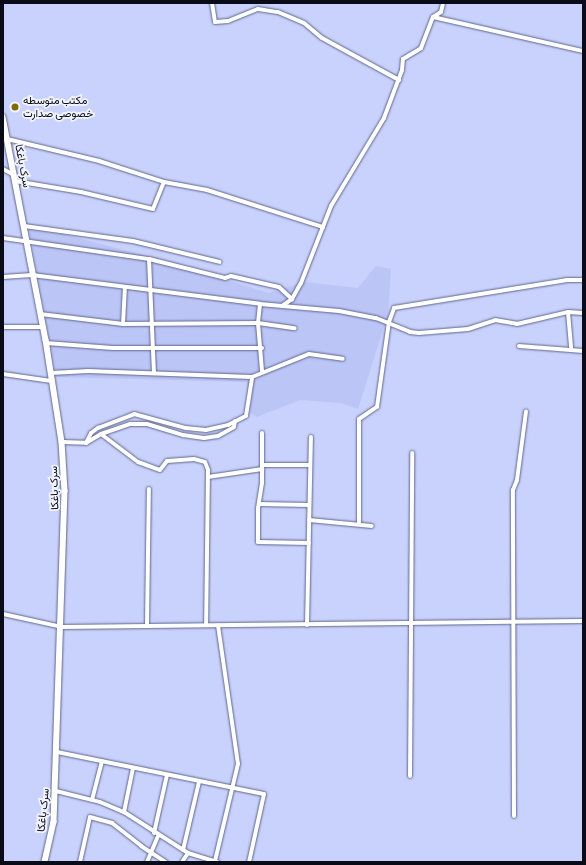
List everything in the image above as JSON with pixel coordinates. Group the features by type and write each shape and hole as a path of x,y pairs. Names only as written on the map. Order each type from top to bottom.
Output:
{"street":[{"path":"212,3 215,22 228,21 258,9 278,12 304,23 322,38 399,80"},
{"path":"282,306 292,299 331,206 384,118 399,80 403,59 421,48 433,17 441,12 443,3"},
{"path":"433,17 583,51"},
{"name":"سرک باغکا","path":"3,117 51,373 62,442 65,491 56,791 54,822 44,862"},
{"path":"7,139 99,161 164,182 207,190 323,227"},
{"path":"3,169 15,178 153,209 164,182"},
{"path":"24,226 133,241 220,262"},
{"path":"3,238 149,259 225,278 231,276 279,287 292,299"},
{"path":"149,259 152,324 151,347 154,373"},
{"path":"3,278 32,275 125,288 151,288 260,304 339,311 389,322 410,332 419,333 468,329 495,320 517,324 568,312 583,313"},
{"path":"359,524 359,419 377,407 389,322 394,308 566,280 583,280"},
{"path":"123,324 125,288"},
{"path":"260,304 258,323 262,348 262,371"},
{"path":"568,312 571,348"},
{"path":"40,314 123,324 258,323 295,328"},
{"path":"3,327 43,327"},
{"path":"46,343 113,348 151,347 194,350 262,348"},
{"path":"519,346 571,348 583,351"},
{"path":"51,373 88,371 252,377 262,371 309,354 343,360"},
{"path":"3,374 52,381"},
{"path":"86,443 91,433 98,428 134,414 186,428 206,430 235,421 246,416 252,377"},
{"path":"514,816 512,623 513,490 517,480 526,412"},
{"path":"62,442 86,443 101,434 130,424 147,424 183,435 204,438 218,436 234,427 235,421"},
{"path":"262,433 259,543 309,543"},
{"path":"101,434 138,462 160,470 167,461 194,459 205,462 208,477 206,625"},
{"path":"307,625 311,437"},
{"path":"410,776 412,453"},
{"path":"208,477 262,467 310,465"},
{"path":"147,625 149,489"},
{"path":"259,504 309,505"},
{"path":"309,520 372,526"},
{"path":"3,614 62,627 147,625 512,623 583,620"},
{"path":"56,791 92,800 124,812 156,834 188,853 217,862 231,788 238,764 218,625"},
{"path":"57,752 264,794 249,862"},
{"path":"92,800 102,761"},
{"path":"124,812 133,768"},
{"path":"147,862 156,834 167,775"},
{"path":"183,850 199,782"},
{"path":"80,862 90,817 112,823 166,862"},
{"path":"182,862 188,853"}],"shaded area":[{"path":"29,229 63,234 147,256 269,293 304,282 358,288 376,266 391,269 388,314 358,409 341,403 300,400 257,417 250,412 247,382 56,377"}],"place":[{"name":"مکتب متوسطه خصوصی صدارت","path":"15,107"}]}
